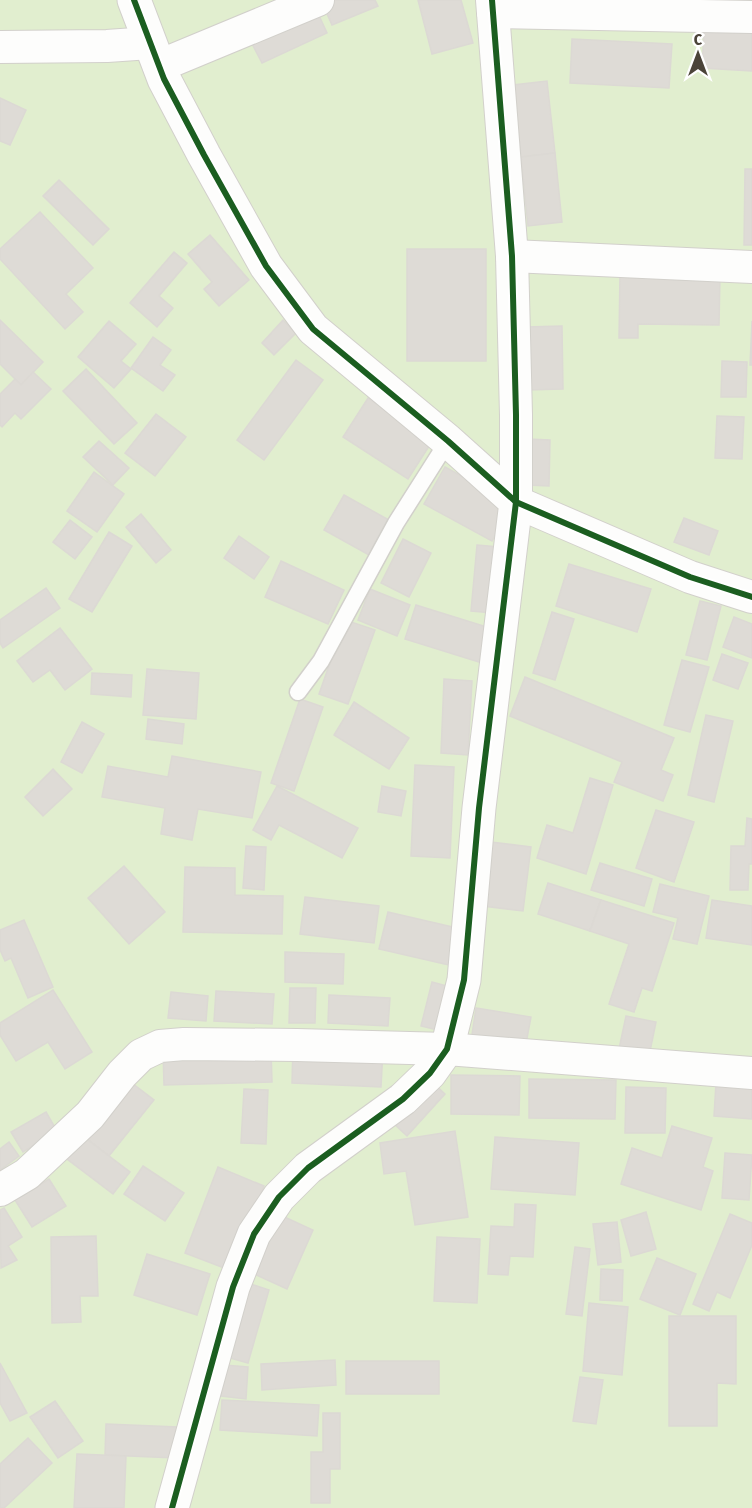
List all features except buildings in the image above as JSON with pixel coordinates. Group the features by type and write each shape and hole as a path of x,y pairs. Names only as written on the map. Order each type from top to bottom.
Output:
{"street":[{"path":"134,0 155,55 204,155 266,266 313,329 448,441 516,502 690,578 752,597"},
{"path":"0,47 107,46 155,55 318,0"},
{"path":"172,1508 201,1395 233,1287 254,1234 279,1197 308,1168 403,1099 430,1073 447,1049 464,981 479,808 516,502 512,256 492,6 752,17"},
{"path":"512,256 752,267"},
{"path":"0,1190 27,1174 90,1115 122,1074 141,1055 160,1046 286,1044 447,1049 752,1073"}],"lane":[{"path":"298,692 321,661 396,523 448,441"}],"green space":[{"path":"0,0 752,0 752,1508 0,1508"}],"cycle path":[{"path":"134,0 164,79 204,155 266,266 313,329 448,441 516,502 690,577 752,597"},
{"path":"172,1508 233,1287 254,1234 279,1197 308,1168 403,1099 430,1073 447,1049 464,980 479,808 516,502 512,256 492,0"}]}
